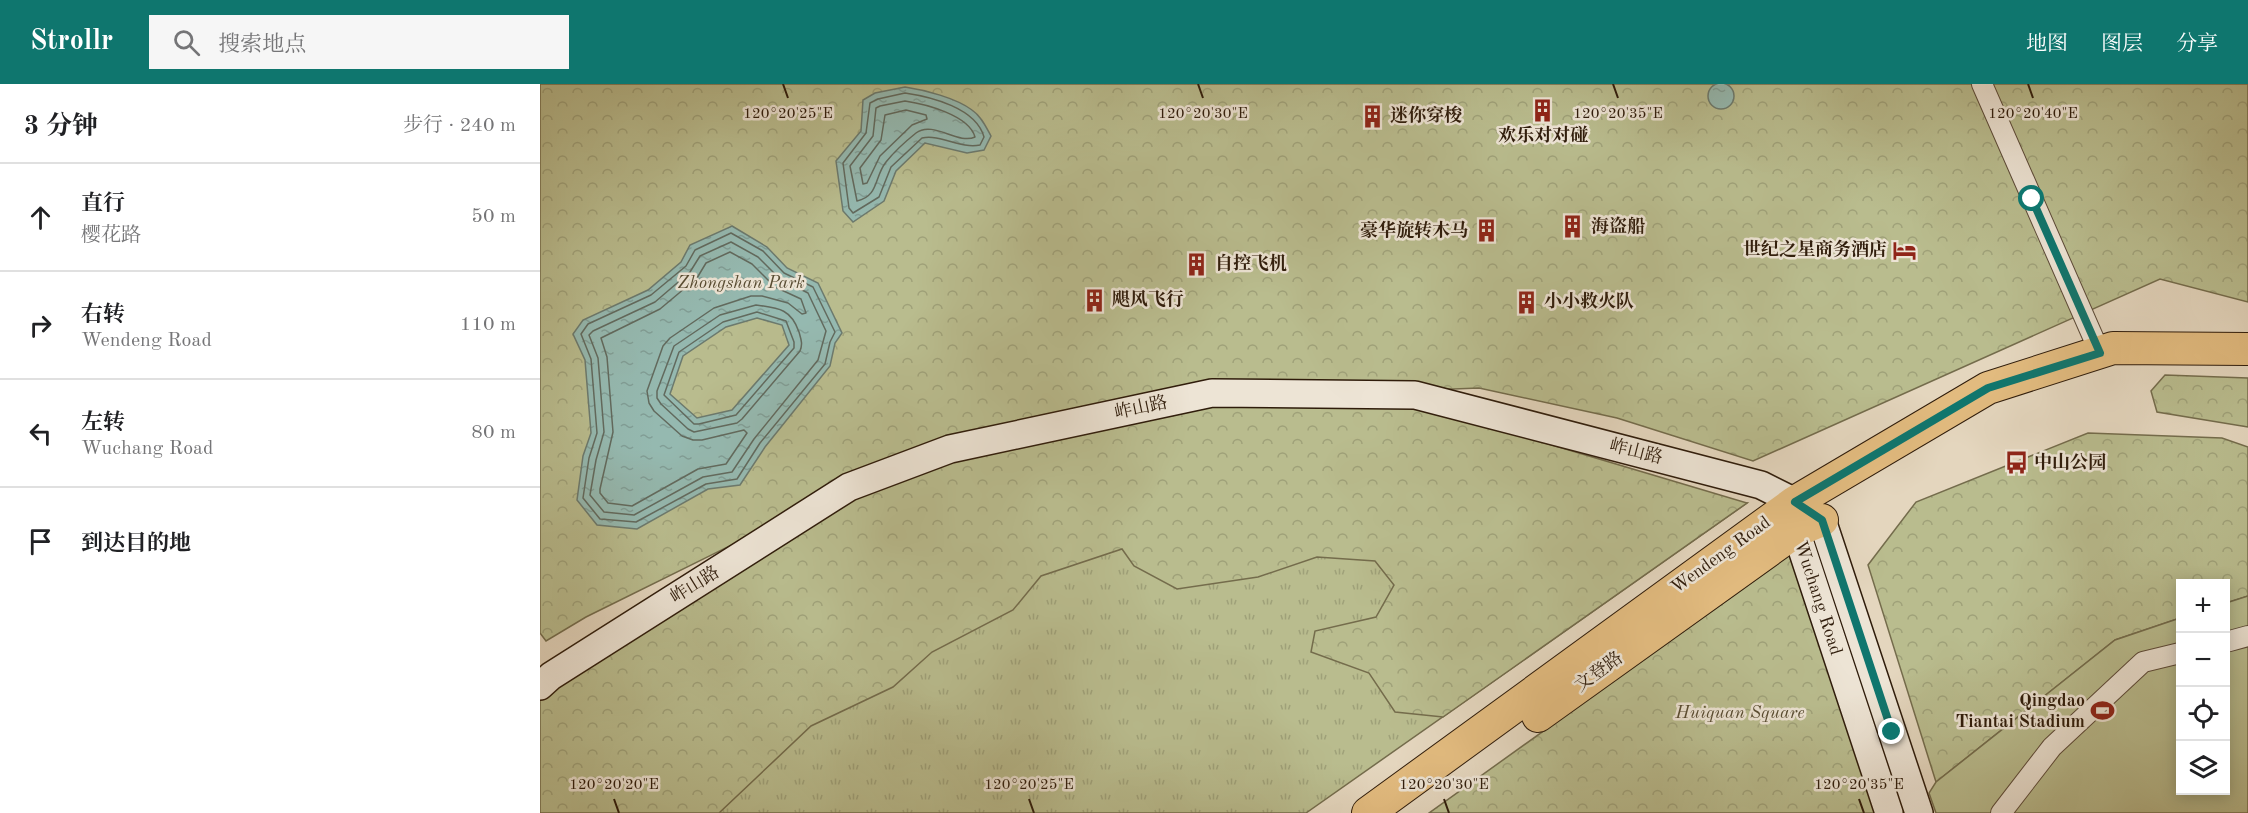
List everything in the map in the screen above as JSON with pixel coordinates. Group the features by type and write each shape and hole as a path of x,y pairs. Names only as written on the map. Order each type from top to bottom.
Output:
{"main road":[{"name":"Wendeng Road","path":"1368,813 1804,517 1988,388 2113,348 2248,349"},
{"name":"文登路","path":"1403,813 1804,517"}],"street":[{"path":"1982,84 2100,353"},
{"name":"岞山路","path":"544,679 849,487 950,449 1212,393 1415,395 1761,485 1804,517"},
{"name":"Wuchang Road","path":"1804,517 1889,813"},
{"name":"Wuchang Road","path":"1804,517 1919,813"},
{"path":"2230,641 2248,636"},
{"path":"2001,813 2052,747 2143,662 2176,654"}],"green space":[{"name":"Zhongshan Park","path":"540,84 2248,84 2248,302 2160,279 1753,461 1617,418 1479,388 1324,394 1212,393 849,487 586,617 546,641 540,633"},
{"path":"2165,375 2248,378 2248,427 2157,412 2151,391"},
{"path":"1213,402 1411,403 1747,503 1443,717 1395,712 1369,673 1311,652 1315,631 1376,617 1394,585 1375,561 1317,557 1258,577 1177,589 1134,566 1122,549 1041,576 1013,610 932,652 893,687 811,726 719,813 540,813 540,701 561,679 855,494 962,454"},
{"path":"2088,433 2222,438 2248,447 2248,596 2230,602 2230,579 2176,579 2176,619 2115,640 1936,782 1868,565 1916,502"},
{"path":"855,494 1747,503 1306,813 540,813 540,701"},
{"name":"Huiquan Square","path":"1792,553 1879,813 1429,813"},
{"name":"Qingdao Tiantai Stadium","path":"2248,596 2248,813 1936,813 1929,793 1936,782 2115,640 2176,619 2176,795 2230,795 2230,602"}],"water":[{"path":"1721,83 1730,87 1734,96 1730,105 1721,109 1712,105 1708,96 1712,87"},
{"path":"905,87 940,95 958,102 978,115 991,136 984,150 967,153 925,143 896,171 884,201 853,222 843,211 836,161 861,131 863,100 875,93"},
{"path":"732,226 767,247 787,268 818,283 842,333 835,343 830,366 765,447 740,485 708,489 637,529 597,525 577,500 583,456 591,433 585,360 573,334 583,320 648,290 681,262 690,245","holes":["757,318 782,325 789,345 732,410 697,418 670,394 683,356 726,327"]}],"place":[{"name":"欢乐对对碰","path":"1543,110"},
{"name":"迷你穿梭","path":"1372,116"},
{"name":"海盗船","path":"1573,227"},
{"name":"豪华旋转木马","path":"1486,231"},
{"name":"世纪之星商务酒店","path":"1905,250"},
{"name":"自控飞机","path":"1197,264"},
{"name":"飓风飞行","path":"1094,300"},
{"name":"小小救火队","path":"1526,302"},
{"name":"中山公园","path":"2016,463"},
{"name":"Qingdao Tiantai Stadium","path":"2103,711"}],"route":[{"path":"1892,732 1822,520 1795,502 1988,388 2100,353 2032,199"}]}
